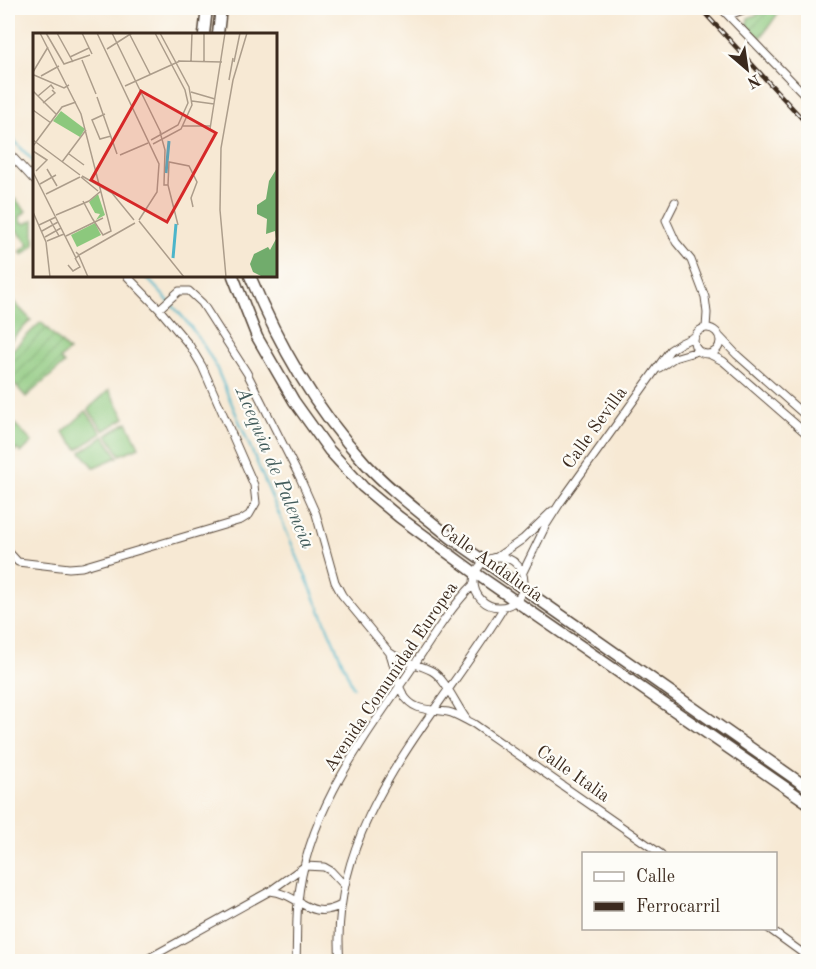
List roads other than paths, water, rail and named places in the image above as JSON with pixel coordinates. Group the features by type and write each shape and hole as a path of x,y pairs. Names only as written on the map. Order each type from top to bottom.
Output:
{"main road":[{"path":"204,33 207,8"},
{"path":"218,33 221,8"},
{"name":"Calle Andalucía","path":"234,278 257,337 294,400 329,450 363,487 475,578 516,602 808,803"},
{"name":"Calle Andalucía","path":"251,278 270,325 306,388 365,463 402,497 451,538 808,788"}],"street":[{"path":"721,8 808,98"},
{"path":"729,15 749,8"},
{"path":"8,152 33,179"},
{"path":"675,202 666,220 676,242 691,260 705,297 706,328"},
{"path":"8,551 18,562 69,568 82,567 217,529 249,515 256,503 254,485 202,366 190,345 161,307 129,278"},
{"path":"161,307 179,291 189,291 202,303 247,373 300,478 316,514 335,582 342,595 389,652 396,668 399,687 408,702 433,712"},
{"path":"808,418 737,355 714,330 706,328 694,337 694,344 698,351 723,361 808,435"},
{"name":"Calle Sevilla","path":"523,572 546,525 560,503 654,371 670,350 694,337"},
{"path":"711,355 718,350 720,337"},
{"name":"Calle Sevilla","path":"654,371 674,358 698,351"},
{"name":"Calle Sevilla","path":"485,561 497,557 523,539 560,503"},
{"path":"475,578 477,595 485,603 495,607 504,607 516,602 524,588 523,572 511,559 497,557"},
{"name":"Avenida Comunidad Europea","path":"296,962 298,902 305,866 320,819 345,768 485,561"},
{"path":"340,962 341,905 344,885 353,852 378,796 504,607"},
{"path":"389,652 398,658 432,671 439,676 449,691"},
{"name":"Calle Italia","path":"449,691 467,720"},
{"name":"Calle Italia","path":"433,712 447,712 467,720 658,852"},
{"path":"142,962 270,891 305,866 324,867 344,885"},
{"path":"270,891 283,892 309,908 323,911 341,905"},
{"path":"771,930 808,957"}],"waterway":[{"name":"Acequia de Palencia","path":"8,134 33,161"},
{"name":"Acequia de Palencia","path":"147,278 192,329 216,367 353,687"}],"railway":[{"path":"700,8 808,125"}]}
